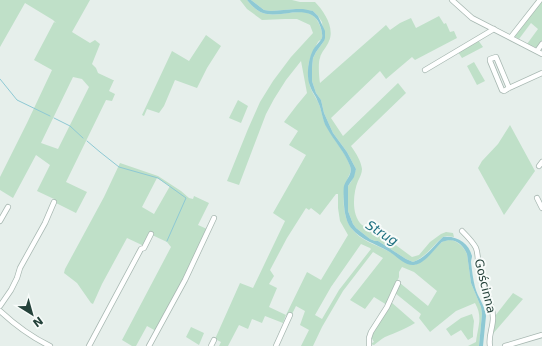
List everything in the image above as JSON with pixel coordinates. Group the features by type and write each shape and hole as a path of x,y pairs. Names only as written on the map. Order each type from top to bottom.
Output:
{"street":[{"path":"452,0 472,18 542,54"},
{"path":"511,37 540,0"},
{"path":"425,70 494,29"},
{"path":"536,51 542,44"},
{"path":"509,88 496,57 490,59 502,90 504,91 542,73"},
{"path":"536,198 542,208"},
{"path":"0,306 11,290 20,268 45,223 54,202"},
{"path":"0,221 8,207"},
{"path":"149,346 185,280 214,218"},
{"name":"Gościnna","path":"462,231 476,248 479,271 493,313 489,341 490,346"},
{"path":"89,346 141,249 144,248 151,234"},
{"path":"369,346 371,332 387,306 398,283"},
{"path":"0,311 24,331 50,346"},
{"path":"276,346 290,316"},
{"path":"504,346 542,335"},
{"path":"210,346 214,340"}],"green space":[{"path":"0,0 90,0 72,32 90,43 95,40 100,44 92,64 98,73 114,80 109,91 115,94 112,101 106,100 66,182 87,192 76,213 56,203 54,199 37,191 50,165 36,155 13,198 0,190 0,177 52,70 34,60 54,22 56,23 25,3 0,47","holes":["73,77 82,79 89,87 58,149 41,143"]},
{"path":"240,0 247,0 254,8 263,13 277,14 300,12 312,15 317,20 321,29 322,38 317,44 309,62 309,83 319,105 325,124 351,168 344,192 346,218 352,229 359,236 414,265 422,261 445,241 449,240 460,244 467,254 471,283 481,307 482,314 479,346 468,346 476,342 479,326 479,313 475,303 456,311 430,332 419,318 421,314 395,293 400,283 428,306 437,291 414,272 402,267 387,305 374,297 365,309 350,300 383,258 373,252 343,291 313,346 301,346 309,330 300,325 305,311 296,306 291,316 286,315 283,323 265,316 262,323 252,319 248,329 239,325 228,346 219,346 221,342 215,339 240,283 253,288 285,221 273,213 306,155 289,145 298,131 284,122 307,93 301,61 286,80 266,114 239,185 227,181 260,102 273,81 291,57 313,33 310,25 297,19 262,20 247,9","holes":["336,194 338,194 340,221 348,235 321,280 307,272 286,315 269,307 277,288 269,284 274,276 270,270 287,238 306,208 309,210 311,208 320,215","361,244 371,249 339,290 322,319 315,315 331,287"]},
{"path":"251,0 292,0 300,2 315,2 328,20 331,31 329,41 319,60 320,83 386,25 390,30 411,18 416,28 439,16 444,24 446,23 450,32 454,31 457,38 415,60 412,57 386,79 380,71 331,118 343,136 398,83 406,93 351,146 361,163 362,169 356,186 354,198 356,216 362,225 389,240 412,257 419,255 430,242 441,234 446,232 453,233 454,237 443,237 426,254 413,262 378,241 370,239 356,228 348,211 348,186 356,169 347,152 333,133 324,113 321,100 316,93 312,81 313,58 324,41 322,22 313,11 296,9 271,11 264,10"},
{"path":"542,0 542,41 537,48 527,44 538,29 531,23 519,39 514,36"},
{"path":"206,35 221,46 207,68 197,88 175,80 164,106 159,113 147,109 144,116 142,115 172,51 189,61"},
{"path":"478,40 483,47 462,58 458,52"},
{"path":"474,62 485,81 477,85 467,66"},
{"path":"238,100 248,106 241,123 229,118"},
{"path":"510,125 535,171 504,215 478,168 482,161 498,144"},
{"path":"120,163 158,176 189,198 193,199 194,196 209,203 198,225 207,229 190,268 156,331 147,326 136,346 132,346 122,340 171,247 167,242 150,234 144,246 127,238 93,304 77,283 64,273","holes":["157,178 170,186 154,214 142,207"]},
{"path":"513,293 523,299 491,336 495,316"},
{"path":"391,302 415,323 385,337 374,345 370,344 374,342 371,337 372,332"},
{"path":"472,314 474,321 473,337 468,340 461,330 451,336 446,329 461,318"},
{"path":"191,327 204,333 199,345 186,337"}],"water":[{"path":"247,0 251,0 264,10 303,9 313,11 318,16 325,31 325,38 313,58 312,81 316,93 321,100 324,113 333,133 347,152 356,169 354,177 348,186 348,211 353,224 370,239 378,241 413,262 422,258 443,237 453,237 465,244 472,256 471,262 475,287 486,316 483,346 479,346 482,314 481,307 471,283 467,254 460,244 450,240 442,242 422,262 410,265 360,236 348,223 345,211 344,186 351,169 345,156 325,125 308,77 311,54 322,38 322,31 318,21 307,13 263,13 254,8"}],"waterway":[{"path":"0,79 17,100 50,116"},
{"path":"54,118 70,126 83,138"},
{"path":"87,141 119,167 158,178 186,198 167,241"}],"water label":[{"name":"Strug","path":"382,233"}]}
